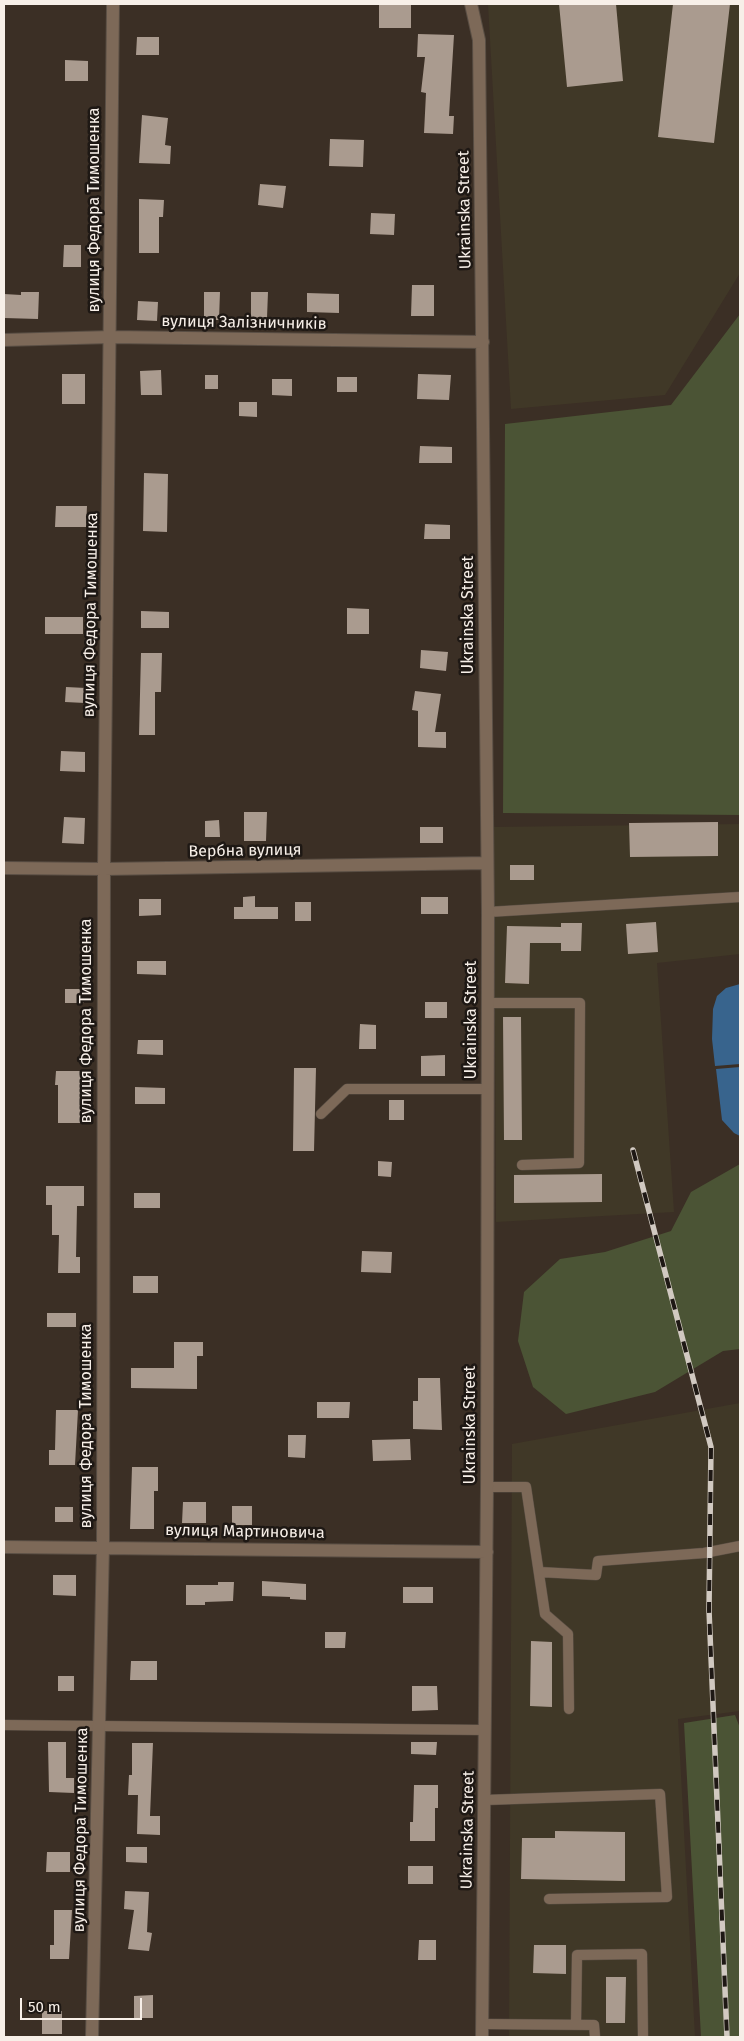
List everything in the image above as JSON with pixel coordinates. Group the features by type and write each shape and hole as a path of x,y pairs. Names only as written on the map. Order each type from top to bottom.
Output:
{"street":[{"name":"вулиця Федора Тимошенка","path":"92,2037 103,1546 104,869 113,4"},
{"name":"Ukrainska Street","path":"471,4 478,40 483,342 488,912 487,1552 482,2037"},
{"name":"вулиця Залізничників","path":"4,340 111,337 483,342"},
{"name":"Вербна вулиця","path":"4,868 104,869 487,863"},
{"name":"вулиця Мартиновича","path":"4,1547 103,1546 487,1552"}],"lane":[{"path":"488,912 740,897"},
{"path":"488,1003 580,1003 579,1163 522,1164"},
{"path":"321,1114 347,1089 488,1089"},
{"path":"487,1487 526,1487 545,1614 568,1634 568,1709"},
{"path":"539,1572 596,1575 598,1561 704,1553 740,1546"},
{"path":"4,1725 485,1730"},
{"path":"485,1800 660,1794 668,1897 549,1899"},
{"path":"576,2024 578,1955 642,1954 643,2037"},
{"path":"482,2024 594,2025 595,2037"}],"shaded area":[{"path":"488,4 740,4 740,273 665,395 511,409"},
{"path":"740,824 740,954 657,963 674,1212 496,1222 494,827"},
{"path":"740,1403 740,1711 678,1719 695,2037 509,2037 512,1444"}],"green space":[{"path":"740,314 740,815 503,813 505,424 671,405"},
{"path":"740,1164 740,1349 723,1351 655,1392 566,1414 533,1387 518,1341 524,1292 560,1259 605,1252 671,1231 691,1192"},
{"path":"735,1715 740,1728 740,2037 701,2037 684,1723"}],"water":[{"path":"740,984 740,1064 715,1066 712,1039 713,1009 717,996 726,988"},
{"path":"740,1067 740,1136 734,1133 722,1120 716,1069"}],"building":[{"path":"379,4 411,4 411,28 379,28"},
{"path":"559,4 616,4 623,81 567,87"},
{"path":"673,4 730,4 714,143 658,137"},
{"path":"418,34 454,35 449,116 454,116 453,134 424,133 426,93 421,92 425,57 417,57"},
{"path":"137,37 159,37 159,55 136,55"},
{"path":"65,60 88,61 88,81 65,81"},
{"path":"142,115 168,118 165,145 171,146 170,164 139,163"},
{"path":"330,139 364,140 363,167 329,166"},
{"path":"260,184 286,186 283,208 258,205"},
{"path":"139,199 164,200 163,217 159,217 159,253 139,253"},
{"path":"371,213 395,214 394,235 370,234"},
{"path":"64,245 81,245 81,267 63,267"},
{"path":"412,285 434,285 434,316 411,316"},
{"path":"21,292 39,292 38,319 4,318 4,294 21,295"},
{"path":"204,292 220,292 219,320 204,320"},
{"path":"251,292 268,292 267,318 251,318"},
{"path":"307,293 339,294 339,313 307,312"},
{"path":"138,301 158,302 157,321 137,320"},
{"path":"161,370 162,395 141,395 140,371"},
{"path":"62,374 85,374 85,404 62,404"},
{"path":"418,374 451,375 449,400 417,399"},
{"path":"205,375 218,375 218,389 205,389"},
{"path":"337,377 357,377 357,392 337,392"},
{"path":"272,379 292,379 292,396 272,395"},
{"path":"239,402 257,402 257,417 239,416"},
{"path":"420,446 452,447 452,463 419,463"},
{"path":"144,473 168,474 167,532 143,531"},
{"path":"56,506 87,506 86,527 55,527"},
{"path":"425,524 450,525 450,539 424,539"},
{"path":"347,608 369,609 369,634 347,634"},
{"path":"141,611 169,612 169,628 141,628"},
{"path":"45,617 83,617 83,634 45,634"},
{"path":"421,650 448,652 446,671 420,668"},
{"path":"141,653 162,653 161,692 155,692 155,735 139,735"},
{"path":"66,687 86,688 85,703 65,702"},
{"path":"415,691 441,694 435,732 446,732 446,748 418,747 418,711 412,710"},
{"path":"61,751 85,752 85,772 60,771"},
{"path":"244,812 267,812 266,841 244,841"},
{"path":"64,817 85,818 84,844 62,843"},
{"path":"219,820 220,837 205,837 205,821"},
{"path":"718,822 718,856 630,857 629,823"},
{"path":"420,827 443,827 443,843 420,843"},
{"path":"510,865 534,865 534,880 510,880"},
{"path":"255,896 255,907 278,907 278,919 234,919 234,907 243,907 243,897"},
{"path":"421,897 448,897 448,914 421,914"},
{"path":"139,899 161,899 161,915 139,916"},
{"path":"295,902 311,902 311,921 295,921"},
{"path":"656,922 658,952 628,954 626,924"},
{"path":"561,923 582,923 581,951 561,951 561,943 530,943 529,984 505,983 507,926 561,927"},
{"path":"137,961 166,961 166,975 137,974"},
{"path":"65,989 84,989 84,1003 65,1003"},
{"path":"425,1002 447,1002 447,1018 425,1018"},
{"path":"503,1017 521,1017 522,1140 504,1140"},
{"path":"360,1024 376,1025 376,1049 359,1049"},
{"path":"138,1040 163,1040 163,1055 137,1054"},
{"path":"445,1055 445,1076 421,1076 421,1056"},
{"path":"294,1068 316,1068 314,1151 293,1151"},
{"path":"56,1071 82,1071 81,1123 58,1123 58,1085 55,1085"},
{"path":"135,1087 165,1088 165,1104 135,1104"},
{"path":"389,1100 404,1100 404,1120 389,1120"},
{"path":"378,1161 392,1162 391,1177 378,1176"},
{"path":"602,1174 602,1202 514,1203 514,1175"},
{"path":"46,1186 84,1186 84,1206 77,1206 76,1257 80,1257 80,1273 58,1273 59,1235 52,1235 52,1205 46,1205"},
{"path":"134,1193 160,1193 160,1208 134,1208"},
{"path":"362,1251 392,1252 391,1273 361,1272"},
{"path":"133,1276 158,1276 158,1293 133,1293"},
{"path":"47,1313 76,1313 76,1327 47,1327"},
{"path":"174,1342 203,1342 203,1356 197,1356 197,1389 131,1388 131,1368 174,1368"},
{"path":"418,1378 440,1378 442,1430 413,1429 413,1401 418,1401"},
{"path":"317,1402 350,1402 349,1418 317,1418"},
{"path":"56,1410 78,1410 75,1465 49,1465 49,1450 55,1450"},
{"path":"288,1435 306,1435 305,1458 288,1457"},
{"path":"410,1439 411,1460 373,1461 372,1440"},
{"path":"132,1467 158,1467 158,1491 154,1491 154,1529 130,1529"},
{"path":"183,1502 206,1502 206,1523 182,1523"},
{"path":"232,1506 252,1506 252,1525 232,1525"},
{"path":"55,1507 73,1507 73,1522 55,1522"},
{"path":"53,1575 76,1575 76,1596 53,1595"},
{"path":"262,1581 306,1584 306,1600 290,1599 290,1597 262,1596"},
{"path":"218,1582 234,1582 233,1601 205,1602 205,1605 186,1605 186,1585 218,1585"},
{"path":"403,1587 433,1587 433,1603 403,1603"},
{"path":"325,1632 346,1632 345,1648 325,1648"},
{"path":"531,1641 552,1642 552,1707 530,1706"},
{"path":"131,1661 157,1661 157,1680 130,1680"},
{"path":"58,1676 74,1676 74,1691 58,1691"},
{"path":"412,1686 437,1686 438,1710 412,1711"},
{"path":"48,1742 66,1742 66,1778 74,1778 74,1793 49,1792"},
{"path":"411,1742 437,1742 436,1755 411,1754"},
{"path":"132,1743 153,1743 150,1816 160,1816 160,1835 137,1834 138,1795 128,1795 129,1775 132,1775"},
{"path":"414,1785 438,1785 438,1808 435,1808 435,1841 410,1841 410,1822 413,1822"},
{"path":"555,1831 625,1832 625,1881 521,1879 522,1838 555,1838"},
{"path":"126,1847 147,1847 147,1863 126,1862"},
{"path":"47,1852 70,1852 70,1872 46,1872"},
{"path":"408,1866 433,1866 433,1884 408,1884"},
{"path":"125,1891 149,1892 147,1932 152,1933 149,1951 128,1949 134,1910 124,1909"},
{"path":"54,1910 72,1910 69,1959 50,1959 50,1945 54,1945"},
{"path":"419,1940 436,1940 436,1960 418,1960"},
{"path":"534,1945 566,1945 566,1974 533,1973"},
{"path":"606,1977 626,1977 625,2023 606,2023"},
{"path":"153,1995 153,2018 134,2018 134,1996"},
{"path":"42,2011 62,2011 62,2034 42,2034"}],"railway":[{"path":"633,1150 711,1447 709,1610 727,2037"}]}
